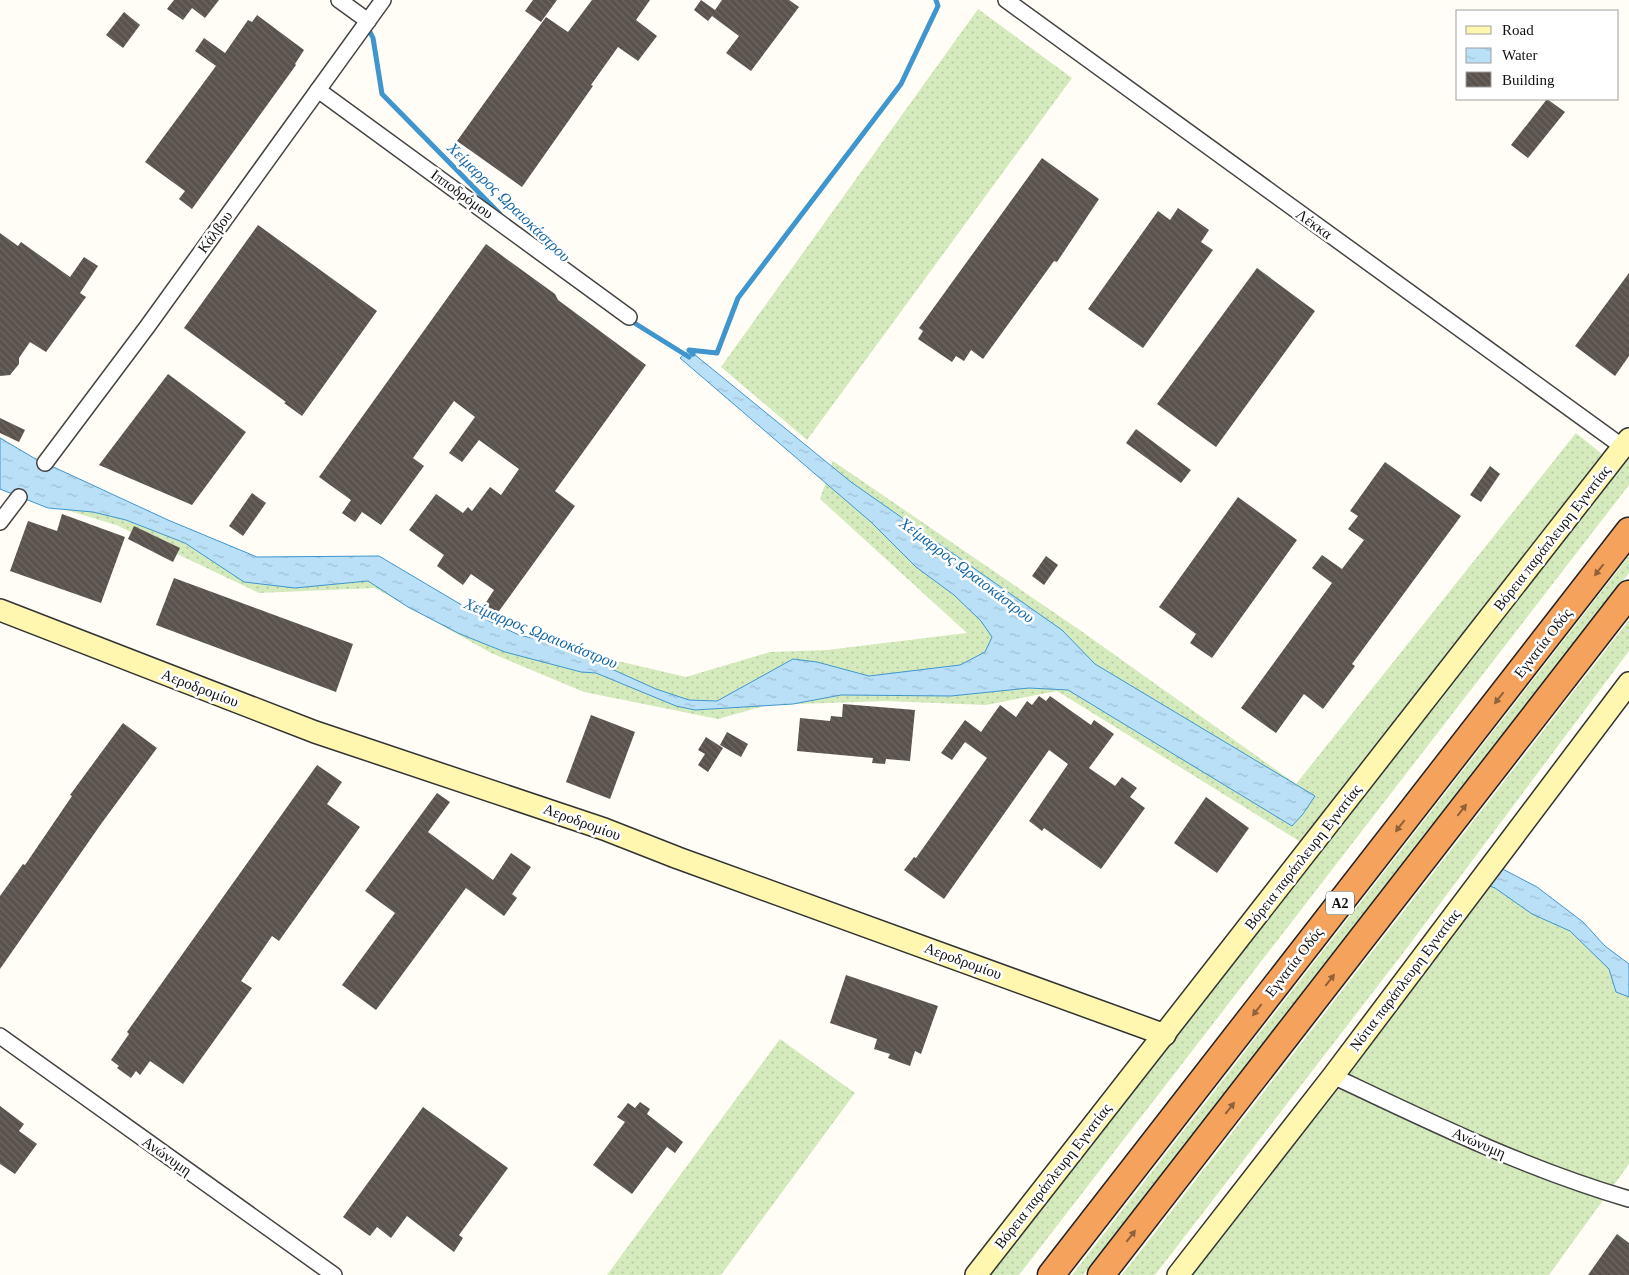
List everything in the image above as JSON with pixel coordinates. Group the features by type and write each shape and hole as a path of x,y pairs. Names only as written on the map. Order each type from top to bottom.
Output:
{"highway":[{"name":"Εγνατία Οδός","path":"1052,1275 1629,531"},
{"name":"Α2","path":"1101,1275 1629,594"}],"street":[{"path":"339,0 368,22"},
{"name":"Κάλβου","path":"45,463 383,0"},
{"name":"Λέκκα","path":"1006,0 1626,443"},
{"name":"Ιπποδρόμου","path":"318,90 628,317"},
{"name":"Βόρεια παράπλευρη Εγνατίας","path":"976,1275 1626,443"},
{"path":"0,522 19,497"},
{"name":"Αεροδρομίου","path":"0,610 315,732 604,829 678,858 1165,1035"},
{"name":"Νότια παράπλευρη Εγνατίας","path":"1178,1275 1334,1076 1629,683"},
{"name":"Ανώνυμη","path":"0,1036 334,1275"},
{"name":"Ανώνυμη","path":"1334,1076 1434,1124 1537,1169 1629,1199"}],"green space":[{"path":"978,9 1072,78 807,440 721,367"},
{"path":"1576,433 1607,458 1304,844 1057,691 986,705 886,701 768,705 718,719 584,692 491,653 375,588 259,593 116,525 17,495 0,486 0,437 38,462 259,562 392,565 507,635 686,677 770,652 827,650 967,633 820,499 833,461 1084,633 1296,784"},
{"path":"1629,457 1629,485 1019,1275 987,1275 1334,828"},
{"path":"1629,556 1629,573 1083,1275 1072,1275"},
{"path":"1629,620 1629,651 1400,957 1155,1275 1122,1275"},
{"path":"1501,873 1623,965 1629,964 1629,1164 1549,1275 1183,1275 1481,883"},
{"path":"780,1039 855,1093 721,1275 607,1275"}],"water":[{"path":"689,350 851,482 1062,630 1095,664 1315,796 1303,814 1292,826 1068,690 1029,688 951,696 841,695 793,704 695,710 676,706 596,673 581,672 505,652 460,634 408,607 368,581 295,588 244,582 185,543 126,520 93,512 48,508 0,489 0,438 34,458 168,520 257,557 379,556 487,620 519,635 554,643 656,689 689,700 717,701 793,659 817,662 869,676 960,665 985,652 992,637 981,621 954,595 916,567 871,522 680,358"},
{"path":"1493,864 1537,887 1583,922 1605,946 1629,964 1629,997 1616,992 1609,969 1570,931 1532,914 1495,888 1481,883"}],"building":[{"path":"174,0 219,0 205,18 192,8 183,20 167,9"},
{"path":"533,0 557,0 541,22 525,11"},
{"path":"592,0 650,0 636,20 657,36 638,61 618,47 522,187 457,141 546,17 568,32"},
{"path":"701,0 715,10 722,0 789,0 799,7 751,71 726,53 739,36 712,16 708,21 694,10"},
{"path":"124,12 140,25 123,48 106,35"},
{"path":"257,15 304,50 296,65 192,209 179,199 185,191 145,162 216,66 195,51 204,38 225,53 248,20 252,22"},
{"path":"1546,100 1565,112 1528,158 1511,145"},
{"path":"1042,158 1099,199 1057,262 1054,261 983,359 971,350 964,361 956,356 952,362 918,339 923,331 919,328"},
{"path":"1178,208 1209,230 1201,242 1213,250 1143,348 1088,309 1158,211 1170,220"},
{"path":"258,225 377,311 302,416 284,403 286,402 184,328"},
{"path":"0,233 18,246 21,242 70,277 84,257 98,266 80,293 86,297 46,352 30,342 19,358 19,364 10,375 0,376"},
{"path":"486,244 555,294 558,300 646,365 555,491 575,506 494,618 481,610 494,590 471,574 463,585 437,566 444,555 409,530 436,494 463,513 468,507 472,511 490,487 501,495 519,469 479,440 462,462 449,453 475,417 454,401 413,458 424,466 381,525 362,512 355,522 342,513 351,500 319,477"},
{"path":"1257,268 1315,311 1216,447 1157,404"},
{"path":"1629,273 1629,356 1615,376 1575,346"},
{"path":"168,374 246,432 192,505 99,465"},
{"path":"0,418 25,430 19,442 0,433"},
{"path":"1136,429 1191,470 1181,483 1126,443"},
{"path":"1385,462 1461,516 1352,664 1355,666 1323,709 1304,694 1276,733 1241,708 1332,583 1312,568 1322,555 1342,569 1364,540 1348,529 1358,516 1350,511"},
{"path":"1490,466 1500,474 1481,502 1470,495"},
{"path":"252,493 266,503 243,536 229,526"},
{"path":"1238,497 1297,540 1212,658 1190,643 1196,634 1159,607"},
{"path":"62,514 125,537 101,603 10,571 28,521 57,531"},
{"path":"134,526 180,548 173,562 128,539"},
{"path":"1046,556 1058,565 1044,585 1032,576"},
{"path":"174,578 353,644 336,692 156,625"},
{"path":"1039,696 1046,701 1050,696 1091,725 1094,720 1114,734 1089,768 1115,786 1122,777 1137,788 1130,797 1145,808 1101,869 1044,828 1042,831 1029,821 1068,764 1049,750 944,899 904,870 914,857 916,858 987,758 965,742 952,760 941,753 965,720 981,732 1000,705 1016,717 1027,701 1032,705"},
{"path":"843,704 915,710 910,761 886,759 885,764 872,763 873,758 797,751 800,718 830,721 831,716 842,717"},
{"path":"591,715 635,732 610,799 566,782"},
{"path":"123,723 157,748 101,824 0,969 0,896 23,864 25,865 72,796 70,795"},
{"path":"727,732 748,744 741,757 720,745"},
{"path":"706,737 723,748 708,772 698,765 705,754 698,750"},
{"path":"317,765 342,782 327,804 360,827 279,941 272,936 241,981 252,988 183,1084 150,1061 140,1075 136,1071 131,1078 117,1068 119,1066 111,1060 129,1034 127,1032"},
{"path":"437,793 450,802 428,832 493,880 511,853 531,867 512,894 517,898 504,916 466,888 376,1010 342,985 395,913 365,891"},
{"path":"1206,797 1249,828 1217,873 1174,843"},
{"path":"846,975 938,1006 921,1054 915,1051 910,1066 888,1058 890,1054 874,1049 877,1039 830,1023"},
{"path":"640,1102 650,1109 647,1114 683,1142 675,1153 667,1147 632,1194 593,1165 625,1122 617,1117 628,1103 635,1108"},
{"path":"0,1106 24,1124 19,1131 37,1144 15,1174 0,1164"},
{"path":"423,1107 508,1168 459,1235 463,1238 454,1252 407,1216 391,1238 377,1227 370,1236 343,1217"},
{"path":"1617,1234 1629,1243 1629,1275 1588,1275"}],"waterway":[{"name":"Χείμαρρος Ωραιοκάστρου","path":"693,354 689,350 717,353 738,298 901,84 938,6 936,0"},
{"name":"Χείμαρρος Ωραιοκάστρου","path":"367,26 373,38 382,94 500,214"},
{"name":"Χείμαρρος Ωραιοκάστρου","path":"628,319 689,357"}]}
